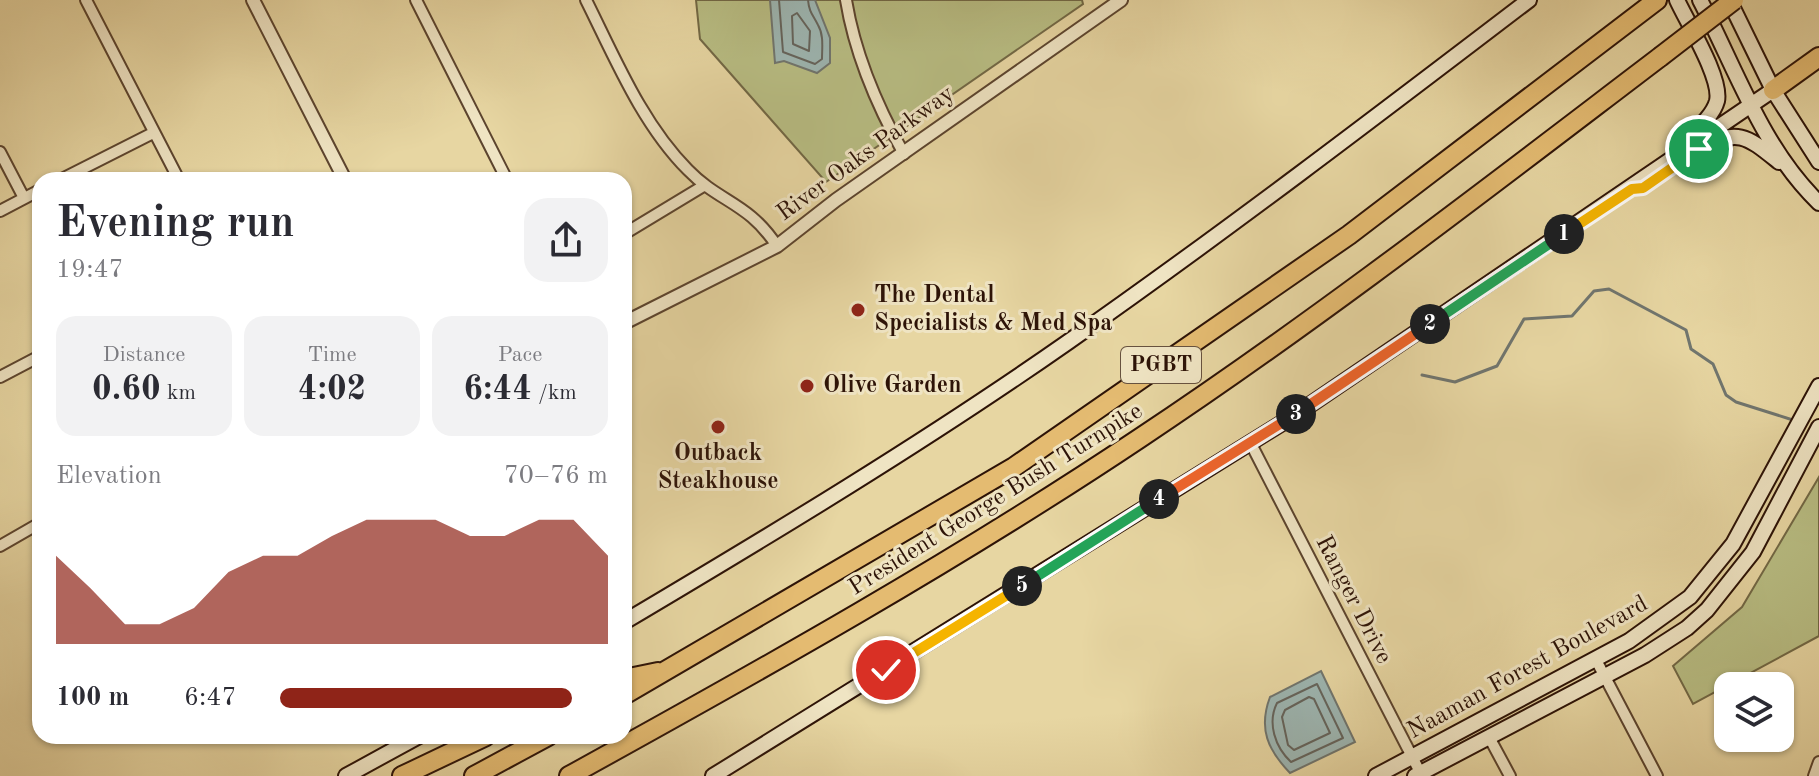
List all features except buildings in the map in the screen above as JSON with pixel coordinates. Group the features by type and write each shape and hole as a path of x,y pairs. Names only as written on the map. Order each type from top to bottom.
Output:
{"highway":[{"name":"President George Bush Turnpike","path":"632,691 1014,467 1349,235 1657,0"},
{"name":"President George Bush Turnpike","path":"632,741 888,597 1142,437 1346,295 1732,0"},
{"path":"1773,90 1819,57"},
{"path":"632,678 669,671"},
{"path":"402,776 469,744"},
{"path":"474,776 533,744"},
{"name":"President George Bush Turnpike","path":"569,776 627,744"},
{"path":"589,776 623,746"}],"main road":[{"path":"632,616 787,525 1068,342 1370,122 1529,0"},
{"path":"1632,189 1641,176 1697,130 1717,101 1716,84 1677,0"},
{"path":"1700,0 1750,103 1788,169"},
{"path":"1732,0 1773,90 1819,162"},
{"path":"713,776 1250,442 1632,189 1750,103 1773,90"},
{"path":"1632,189 1643,188 1722,136 1737,135 1788,169 1819,203"},
{"name":"Naaman Forest Boulevard","path":"1376,776 1666,617 1697,589 1733,544 1819,386"},
{"name":"Naaman Forest Boulevard","path":"1420,775 1687,628 1707,610 1751,554 1819,427"},
{"path":"1733,544 1751,554"},
{"path":"346,776 404,744"}],"street":[{"path":"86,0 175,172"},
{"path":"253,0 341,172"},
{"path":"416,0 503,172"},
{"path":"586,0 642,107 687,169 705,185 753,215 777,246"},
{"path":"846,0 868,79 904,154"},
{"name":"River Oaks Parkway","path":"632,319 777,246 1121,0"},
{"path":"76,172 153,133"},
{"path":"0,152 24,198"},
{"path":"632,229 705,185"},
{"path":"0,211 32,194"},
{"path":"0,377 32,360"},
{"name":"Ranger Drive","path":"1250,442 1420,775"},
{"path":"0,546 32,528"},
{"path":"1595,658 1657,776"},
{"path":"1489,737 1510,776"},
{"path":"1814,776 1819,762"}],"green space":[{"path":"696,0 1082,0 1083,4 826,182 700,39"},
{"path":"1819,477 1819,636 1752,672 1714,672 1714,693 1693,704 1673,666 1742,607"}],"water":[{"path":"770,0 815,0 830,38 830,63 817,73 784,61 775,63"},
{"path":"1321,671 1355,742 1290,773 1267,738 1265,719 1270,697"}],"waterway":[{"path":"1422,375 1455,382 1497,366 1524,319 1572,316 1594,291 1609,289 1686,330 1691,349 1713,364 1726,395 1736,402 1796,421"}],"place":[{"name":"The Dental Specialists & Med Spa","path":"858,310"},
{"name":"Olive Garden","path":"807,386"},
{"name":"Outback Steakhouse","path":"718,427"}],"route":[{"path":"886,670 1295,415 1608,204 1632,189 1643,188 1699,149"}]}
